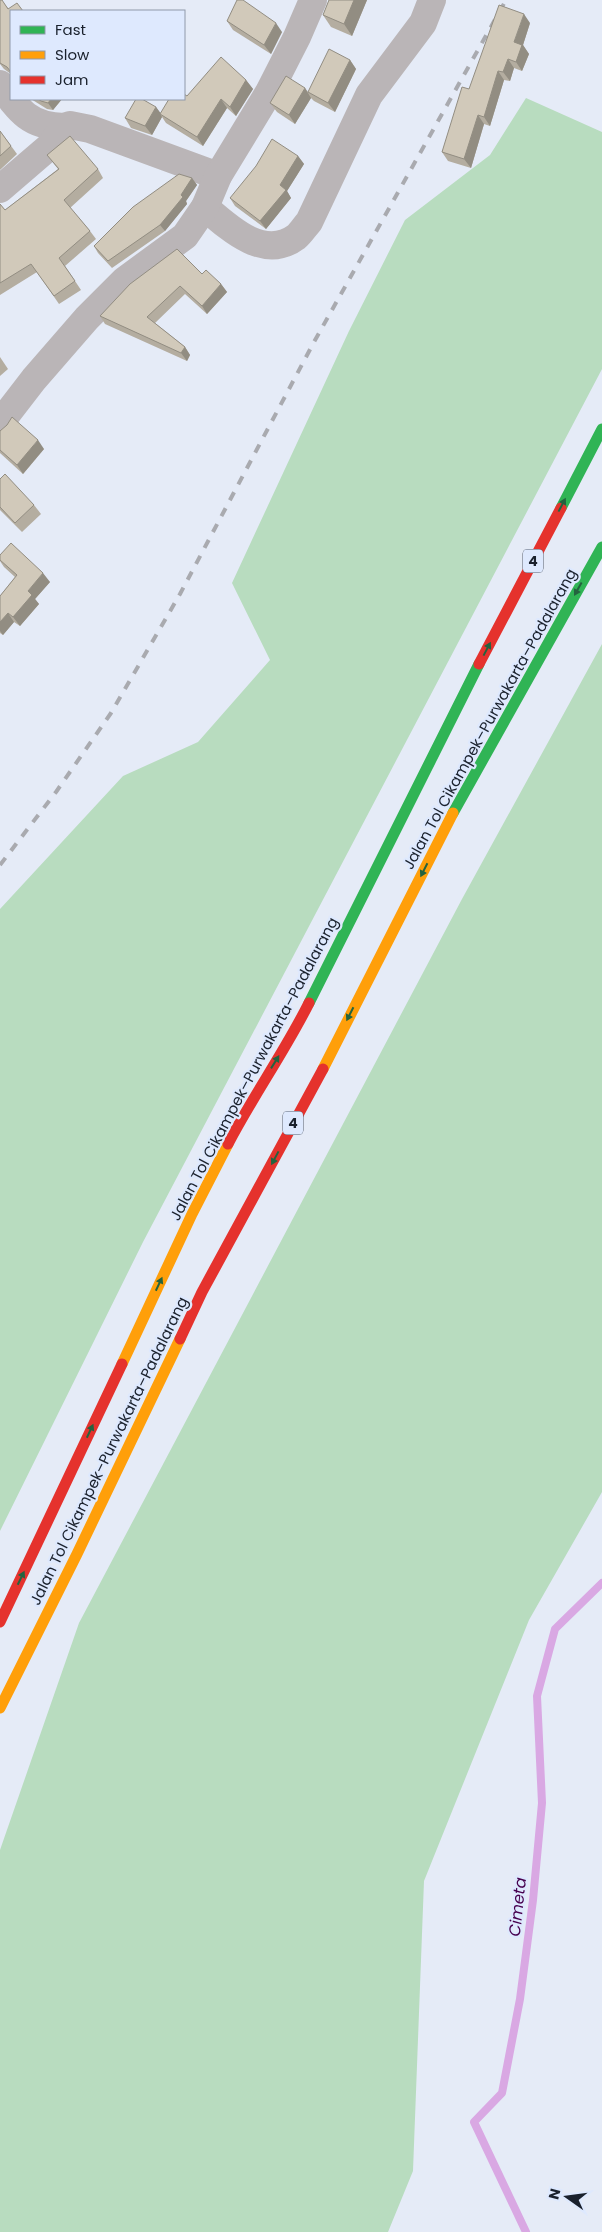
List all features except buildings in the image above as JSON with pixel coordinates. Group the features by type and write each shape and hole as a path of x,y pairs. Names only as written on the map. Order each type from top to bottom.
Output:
{"highway":[{"name":"Jalan Tol Cikampek–Purwakarta–Padalarang","path":"0,1622 192,1214 250,1102 297,1026 464,692 602,429"},
{"name":"Jalan Tol Cikampek–Purwakarta–Padalarang","path":"0,1708 77,1554 202,1292 321,1073 470,782 602,547"}],"street":[{"path":"0,426 34,379 87,318 125,280 185,236 205,208 218,176 269,92 297,38 313,0"},
{"path":"205,208 233,232 258,244 281,244 297,236 309,222 369,95 422,23 432,0"},
{"path":"0,84 10,98"},
{"path":"11,100 26,117 42,124 64,127 70,125 79,126 218,176"},
{"path":"0,189 50,146 64,127"}],"green space":[{"path":"526,98 602,132 602,369 143,1242 0,1531 0,909 123,776 198,742 270,660 232,583 349,331 405,220 490,155"},
{"path":"602,644 602,1492 529,1620 424,1881 413,2171 388,2232 0,2232 0,1850 79,1623 462,899"}],"waterway":[{"name":"Cimeta","path":"526,2232 474,2122 502,2093 520,1999 533,1900 542,1803 537,1696 555,1629 602,1583"}],"railway":[{"path":"0,865 56,792 111,713 180,594 314,342 506,0"}],"traffic: fast":[{"path":"561,508 602,429"},
{"path":"453,813 602,547"},
{"path":"309,1003 479,664"}],"traffic: slow":[{"path":"323,1069 453,813"},
{"path":"122,1364 192,1214 228,1144"},
{"path":"0,1708 77,1554 180,1339"}],"traffic: jam":[{"path":"479,664 561,508"},
{"path":"228,1144 309,1003"},
{"path":"180,1339 202,1292 323,1069"},
{"path":"0,1622 122,1364"}]}
